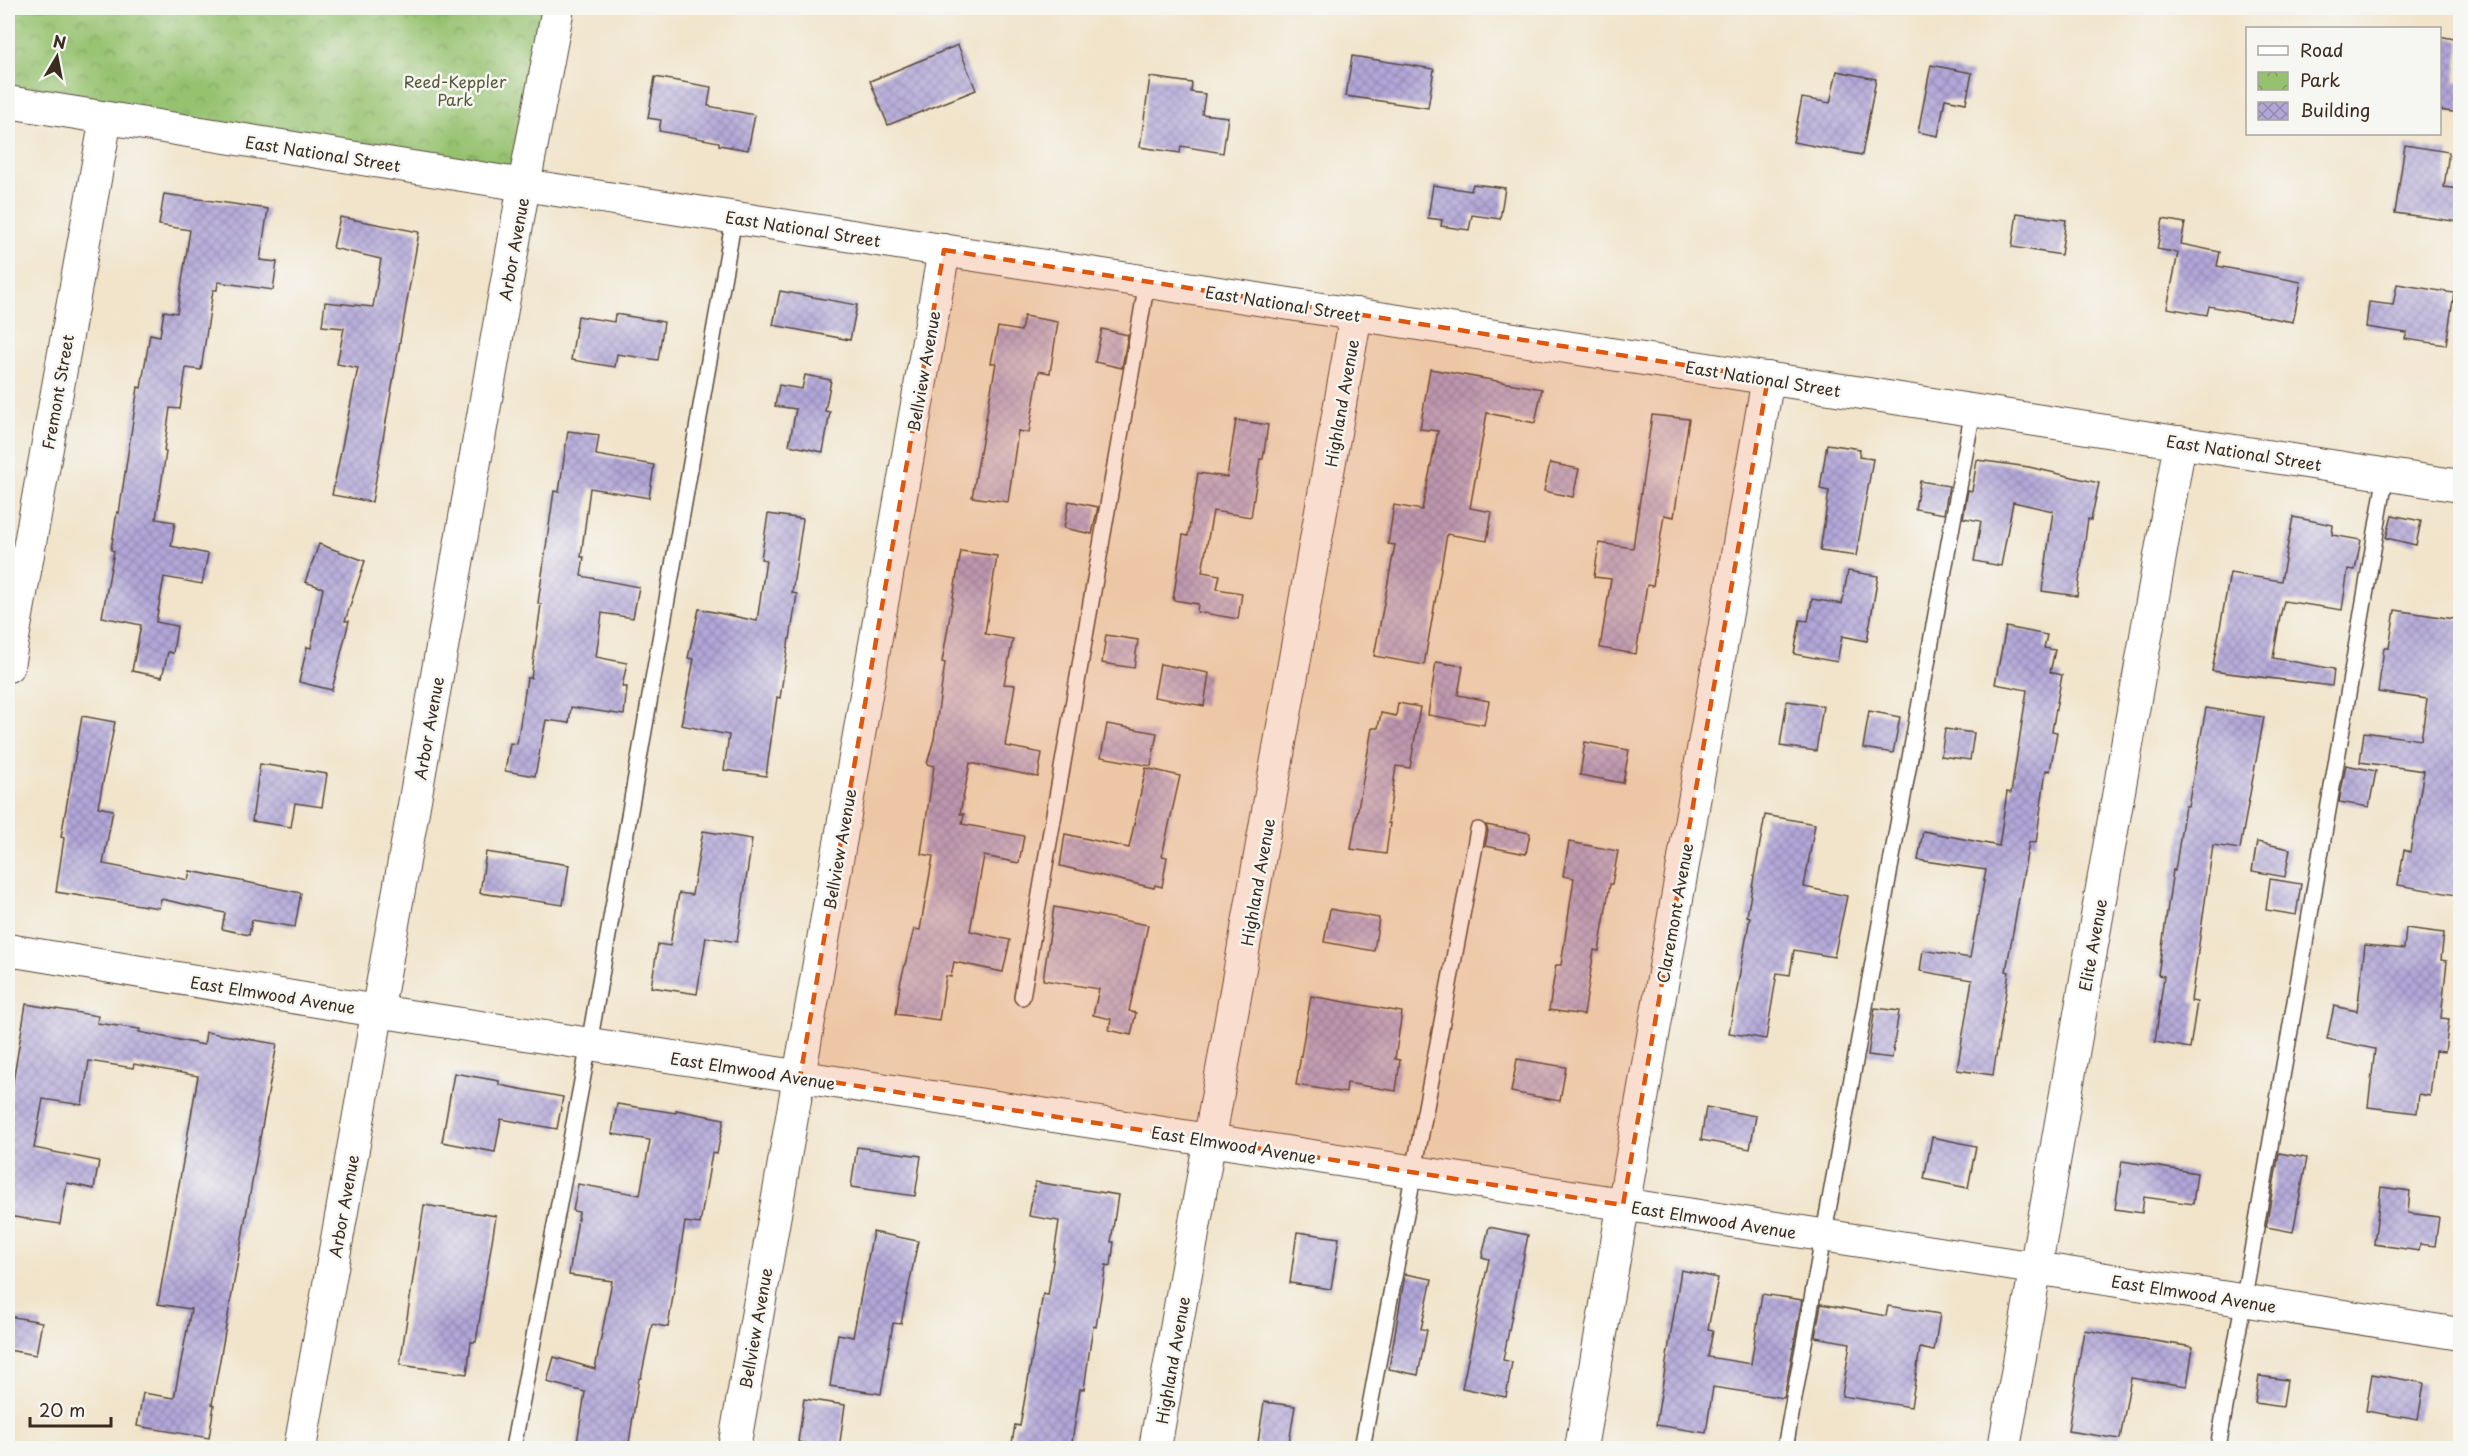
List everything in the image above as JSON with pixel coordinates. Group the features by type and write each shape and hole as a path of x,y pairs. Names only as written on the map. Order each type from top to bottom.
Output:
{"street":[{"name":"Arbor Avenue","path":"300,1449 524,185 558,8"},
{"name":"East National Street","path":"8,102 734,218 2460,486"},
{"name":"Fremont Street","path":"8,666 106,118"},
{"name":"Bellview Avenue","path":"734,1449 944,250"},
{"name":"Highland Avenue","path":"1155,1449 1356,314"},
{"name":"Claremont Avenue","path":"1581,1449 1768,378"},
{"name":"Elite Avenue","path":"2004,1449 2180,442"},
{"name":"East Elmwood Avenue","path":"8,950 377,1011 2460,1334"}],"lane":[{"path":"513,1449 588,1044 734,218"},
{"path":"1022,997 1147,282"},
{"path":"1785,1449 1973,410"},
{"path":"2218,1449 2386,474"},
{"path":"1362,1449 1478,830"}],"highlighted area":[{"path":"944,250 1768,378 1623,1205 800,1077"}],"green space":[{"name":"Reed-Keppler Park","path":"8,8 555,8 524,185 8,102"}],"building":[{"path":"2441,36 2460,40 2455,81 2460,82 2460,113 2441,110"},
{"path":"958,45 976,90 888,125 870,81"},
{"path":"1352,56 1434,69 1428,108 1346,96"},
{"path":"1931,65 1972,73 1966,103 1945,99 1938,136 1918,132"},
{"path":"1837,71 1876,79 1862,155 1793,142 1802,98 1830,103"},
{"path":"655,77 711,87 708,106 755,115 748,150 659,131 661,120 648,118"},
{"path":"1150,77 1192,83 1191,92 1205,94 1202,114 1228,117 1223,153 1181,146 1180,153 1140,147"},
{"path":"2405,145 2449,152 2444,187 2460,189 2460,222 2395,213"},
{"path":"1473,184 1505,188 1500,219 1472,215 1469,230 1441,226 1442,220 1428,218 1433,185 1471,191"},
{"path":"164,194 268,209 260,260 277,262 273,290 218,282 217,290 213,290 201,370 186,368 180,409 170,408 156,519 175,522 171,546 208,554 202,584 164,577 156,622 177,626 173,653 168,652 162,677 132,671 141,625 102,617 138,387 141,388 150,334 160,336 164,311 177,313 190,230 159,225"},
{"path":"2017,213 2066,220 2061,255 2012,247"},
{"path":"340,217 419,232 372,502 332,495 358,368 337,364 344,328 322,326 325,302 373,307 381,259 333,248"},
{"path":"2163,219 2185,223 2181,244 2220,252 2217,266 2301,282 2293,322 2209,306 2207,315 2167,308 2178,253 2157,249"},
{"path":"2397,284 2454,293 2446,345 2405,339 2407,333 2366,327 2369,302 2393,305"},
{"path":"780,291 857,305 850,340 773,325"},
{"path":"615,314 664,322 658,360 617,354 615,367 571,360 578,316 614,322"},
{"path":"1024,316 1058,322 1050,373 1039,371 1029,433 1018,431 1008,502 972,497 996,363 991,363 998,327 1021,331"},
{"path":"1102,329 1128,335 1122,368 1095,362"},
{"path":"1430,369 1542,389 1535,423 1487,413 1470,508 1492,512 1487,541 1447,534 1424,665 1374,656 1395,545 1388,544 1394,505 1422,510 1438,431 1420,429"},
{"path":"805,375 831,380 825,411 830,412 823,452 789,445 796,409 775,406 779,385 802,389"},
{"path":"1652,415 1689,419 1674,517 1664,515 1653,586 1647,585 1636,654 1600,648 1611,579 1594,577 1599,543 1633,548"},
{"path":"1236,420 1268,425 1251,517 1213,511 1202,572 1220,575 1217,589 1242,593 1238,619 1197,612 1198,604 1173,600 1183,535 1188,536 1198,473 1227,477"},
{"path":"568,431 599,435 596,455 654,465 649,498 590,488 581,557 584,557 581,576 639,587 633,618 602,613 596,657 627,663 622,687 627,687 624,715 571,707 569,723 546,720 535,776 505,771 510,743 517,744 527,678 531,678 541,604 538,603 554,491 559,492"},
{"path":"1827,444 1860,449 1859,457 1873,459 1856,556 1820,551 1829,491 1820,489"},
{"path":"1977,460 2029,467 2099,483 2091,520 2088,519 2077,596 2042,591 2053,511 2013,502 2001,566 1974,561 1981,521 1963,518 1968,490 1972,491"},
{"path":"1550,463 1579,469 1573,497 1544,491"},
{"path":"1920,481 1949,486 1944,514 1915,509"},
{"path":"1069,501 1098,507 1092,534 1064,528"},
{"path":"768,514 803,519 792,593 797,594 780,698 777,697 766,776 724,770 729,735 681,725 694,659 688,658 699,609 757,621 766,560 761,559"},
{"path":"2392,515 2421,521 2416,545 2386,538"},
{"path":"2293,517 2333,525 2332,535 2361,540 2355,570 2348,569 2342,610 2284,601 2280,617 2273,658 2334,669 2332,686 2212,671 2230,573 2281,581"},
{"path":"319,544 365,561 345,621 349,621 332,690 299,682 307,647 311,648 323,588 305,582"},
{"path":"961,551 997,556 985,634 1013,639 1004,684 1015,685 1005,746 1042,753 1038,777 970,763 960,814 964,814 962,824 1024,836 1019,863 984,856 970,931 1010,940 1003,972 954,962 951,977 946,976 939,1020 896,1014 900,984 914,929 920,930 933,856 921,854 934,766 927,764 934,739 945,663 942,662"},
{"path":"1848,571 1878,576 1867,641 1842,636 1837,662 1794,654 1800,620 1808,621 1812,599 1842,604"},
{"path":"2395,610 2460,620 2460,868 2456,895 2398,885 2404,850 2410,852 2424,771 2360,762 2364,732 2421,740 2427,699 2378,692 2384,648 2389,648"},
{"path":"2006,627 2047,635 2044,648 2055,650 2050,672 2062,675 2052,731 2057,732 2050,771 2046,770 2036,843 2029,842 2006,971 2009,972 1993,1075 1957,1070 1972,980 1920,971 1923,950 1970,958 1986,870 1918,860 1923,831 1999,846 2007,792 2011,793 2027,690 1995,684"},
{"path":"1106,635 1138,640 1134,668 1102,663"},
{"path":"1436,662 1463,666 1458,695 1489,701 1484,725 1428,715"},
{"path":"1160,664 1209,673 1204,706 1154,697"},
{"path":"1787,701 1823,706 1816,751 1780,746"},
{"path":"1398,703 1420,707 1410,768 1396,766 1386,854 1351,849 1372,728 1378,728 1381,713 1396,716"},
{"path":"2206,708 2264,717 2240,849 2213,845 2191,1001 2197,1002 2190,1048 2155,1042 2164,976 2158,975 2173,870 2175,871 2185,806 2188,806"},
{"path":"1869,711 1900,717 1893,753 1863,748"},
{"path":"82,716 115,722 98,807 113,810 103,864 188,880 190,871 301,893 295,927 252,920 249,935 222,929 225,913 161,899 159,908 56,892 64,838 61,837"},
{"path":"1107,724 1157,733 1151,766 1101,757"},
{"path":"1945,729 1974,733 1970,760 1941,756"},
{"path":"1585,742 1629,750 1623,783 1580,775"},
{"path":"260,764 327,774 322,807 295,803 291,827 252,821"},
{"path":"2346,765 2376,771 2369,807 2339,802"},
{"path":"1146,768 1180,776 1162,856 1167,857 1162,887 1155,885 1154,888 1060,866 1065,834 1129,848"},
{"path":"1765,815 1815,824 1804,887 1847,896 1834,957 1794,950 1790,975 1777,973 1766,1039 1729,1033 1750,917 1747,916"},
{"path":"1486,825 1530,833 1526,854 1485,846 1488,831"},
{"path":"703,831 752,839 737,942 706,937 697,994 651,987 658,944 670,946 679,893 692,895"},
{"path":"1569,842 1618,851 1599,951 1594,950 1584,1015 1549,1010 1556,965 1561,965 1574,878 1563,876"},
{"path":"2257,842 2290,849 2285,877 2252,871"},
{"path":"486,852 569,865 563,905 480,893"},
{"path":"2270,879 2301,884 2296,915 2266,910"},
{"path":"1054,907 1148,925 1129,1011 1136,1013 1131,1035 1109,1030 1111,1019 1093,1015 1099,989 1043,980"},
{"path":"1330,909 1379,918 1374,951 1324,942"},
{"path":"2406,928 2444,933 2441,960 2447,961 2441,1018 2449,1019 2445,1052 2435,1051 2430,1096 2419,1094 2417,1113 2368,1107 2375,1049 2327,1039 2334,1006 2357,1011 2365,945 2404,949"},
{"path":"1311,996 1402,1012 1395,1059 1400,1060 1396,1091 1347,1083 1346,1093 1296,1085"},
{"path":"26,1004 98,1016 97,1023 140,1029 139,1032 204,1045 206,1032 277,1044 212,1404 214,1405 209,1438 137,1426 143,1393 174,1398 191,1309 158,1304 198,1076 134,1064 133,1068 89,1061 82,1105 43,1099 34,1148 99,1161 94,1189 67,1183 60,1224 8,1216 8,1112"},
{"path":"1875,1008 1899,1011 1892,1058 1868,1055"},
{"path":"1517,1059 1566,1067 1560,1101 1511,1092"},
{"path":"454,1073 499,1081 499,1085 563,1097 557,1129 501,1119 495,1152 442,1142"},
{"path":"617,1104 676,1113 676,1110 724,1119 717,1154 712,1153 700,1224 685,1222 668,1327 652,1324 641,1378 639,1378 628,1449 576,1449 585,1392 547,1382 554,1357 595,1369 612,1281 569,1275 579,1212 573,1211 578,1184 640,1195 650,1140 612,1134"},
{"path":"1706,1107 1756,1116 1750,1149 1701,1140"},
{"path":"1932,1137 1976,1146 1968,1188 1924,1179"},
{"path":"857,1147 921,1156 915,1196 851,1187"},
{"path":"2279,1153 2307,1158 2293,1232 2266,1227"},
{"path":"2122,1161 2197,1173 2193,1204 2144,1197 2142,1213 2115,1209"},
{"path":"1035,1182 1118,1195 1111,1242 1114,1242 1111,1266 1106,1265 1096,1327 1093,1326 1084,1389 1080,1389 1071,1449 1011,1449 1015,1425 1020,1426 1043,1294 1048,1295 1059,1221 1029,1216"},
{"path":"2381,1187 2410,1191 2408,1213 2439,1217 2435,1246 2420,1244 2419,1251 2374,1244"},
{"path":"424,1205 496,1216 476,1342 471,1342 467,1374 400,1365"},
{"path":"1489,1227 1528,1235 1503,1360 1512,1362 1506,1397 1462,1388 1489,1259 1482,1257"},
{"path":"873,1232 918,1241 901,1324 893,1323 881,1394 830,1386 838,1334 853,1337"},
{"path":"1297,1232 1339,1238 1331,1289 1290,1283"},
{"path":"1681,1270 1718,1278 1708,1329 1713,1330 1708,1357 1751,1364 1762,1294 1802,1300 1784,1398 1713,1387 1706,1433 1656,1425"},
{"path":"1405,1274 1432,1279 1421,1329 1427,1330 1418,1375 1389,1369"},
{"path":"1821,1304 1886,1316 1888,1306 1940,1314 1934,1351 1920,1348 1911,1407 1842,1396 1850,1343 1815,1337"},
{"path":"8,1316 42,1322 36,1355 8,1350"},
{"path":"2084,1330 2193,1347 2187,1386 2131,1378 2120,1439 2068,1431"},
{"path":"2372,1374 2424,1383 2418,1420 2366,1411"},
{"path":"2259,1376 2287,1380 2283,1407 2255,1403"},
{"path":"804,1399 845,1405 839,1449 808,1449 809,1444 798,1442"},
{"path":"1264,1402 1295,1406 1288,1449 1257,1449"}]}
